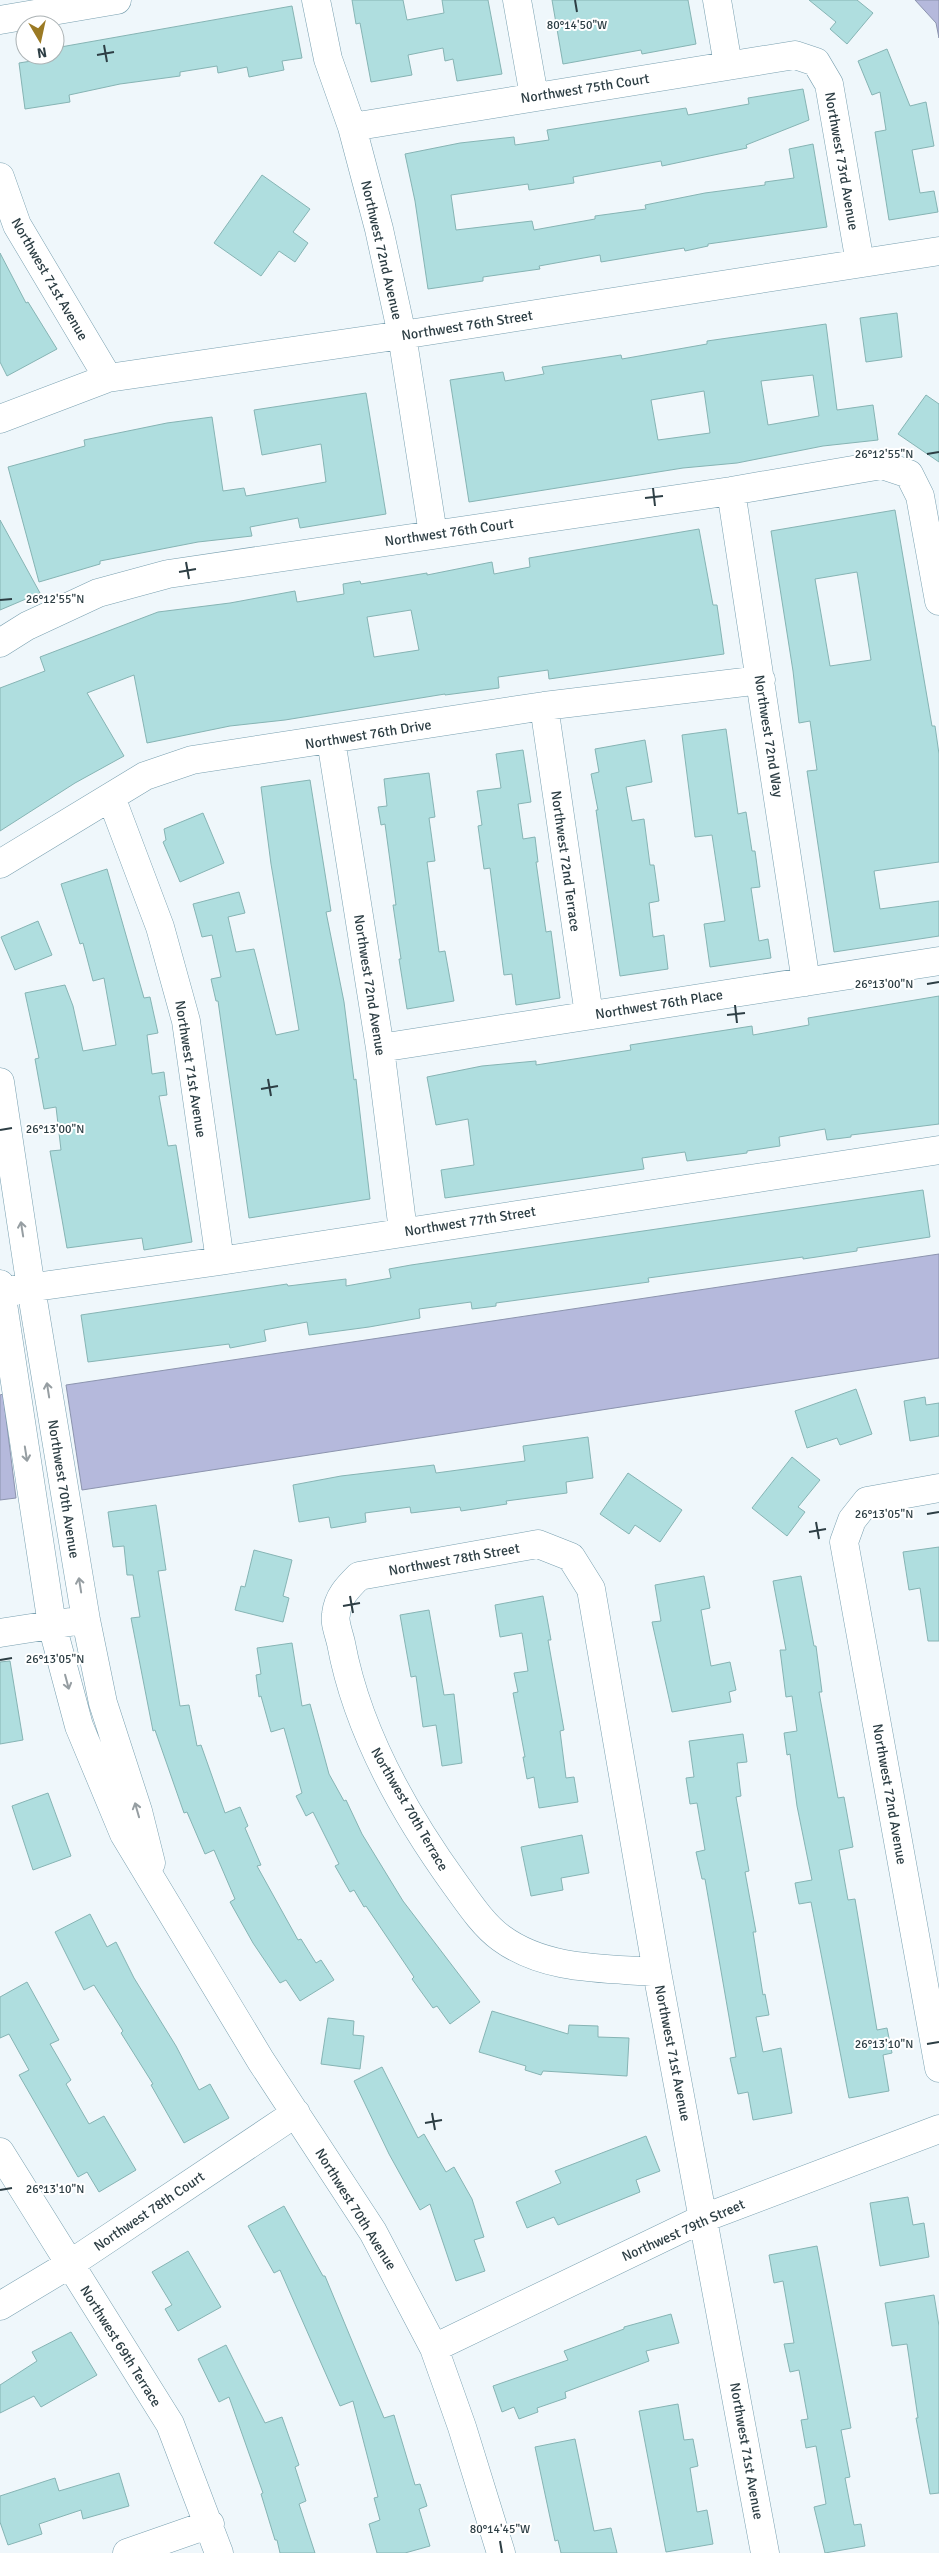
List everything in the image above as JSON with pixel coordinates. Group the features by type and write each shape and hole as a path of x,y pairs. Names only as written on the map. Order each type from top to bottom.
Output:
{"street":[{"path":"0,20 117,0"},
{"name":"Northwest 72nd Avenue","path":"316,0 328,59 352,127 380,229 402,336 433,534"},
{"path":"517,0 534,96"},
{"path":"717,0 728,65"},
{"name":"Northwest 75th Court","path":"352,127 795,55 816,62"},
{"name":"Northwest 73rd Avenue","path":"816,62 829,84 860,263"},
{"name":"Northwest 71st Avenue","path":"0,177 17,226 108,378"},
{"name":"Northwest 76th Street","path":"0,419 108,378 402,336 939,251"},
{"name":"Northwest 76th Court","path":"0,643 27,626 98,593 168,574 731,491 882,465 909,474 920,496 939,601"},
{"name":"Northwest 72nd Way","path":"731,491 806,982"},
{"name":"Northwest 76th Drive","path":"0,864 145,776 192,760 544,706 761,680"},
{"name":"Northwest 72nd Terrace","path":"544,706 589,1015"},
{"name":"Northwest 72nd Avenue","path":"331,740 380,1048 403,1232"},
{"name":"Northwest 71st Avenue","path":"111,797 160,927 186,1021 220,1261"},
{"name":"Northwest 76th Place","path":"380,1048 939,961"},
{"name":"Northwest 70th Avenue","path":"0,1082 31,1288 86,1620 103,1703 138,1811 158,1891"},
{"name":"Northwest 77th Street","path":"0,1289 31,1288 220,1261 939,1150"},
{"name":"Northwest 70th Avenue","path":"0,1289 52,1625 79,1726 124,1834 261,2061 373,2232 434,2348 462,2427 501,2553"},
{"name":"Northwest 72nd Avenue","path":"939,1488 867,1501 852,1520 844,1542 939,2068"},
{"name":"Northwest 78th Street","path":"341,1594 358,1576 538,1544 571,1558"},
{"name":"Northwest 71st Avenue","path":"571,1558 591,1589 657,1972 766,2553"},
{"name":"Northwest 70th Terrace","path":"341,1594 335,1615 345,1665 372,1743 431,1851 469,1904 500,1938 535,1956 574,1966 657,1972"},
{"path":"0,1632 86,1620"},
{"name":"Northwest 78th Court","path":"0,2306 70,2264 296,2113"},
{"name":"Northwest 79th Street","path":"434,2348 704,2218 939,2129"},
{"name":"Northwest 69th Terrace","path":"0,2152 170,2424 210,2524 219,2553"},
{"path":"127,2553 210,2524"}],"water":[{"path":"915,0 939,0 939,38 936,23"},
{"path":"939,1254 939,1358 82,1490 66,1385"},
{"path":"3,1394 16,1498 0,1500 0,1395"}],"building":[{"path":"352,0 403,0 407,20 444,13 442,0 488,0 502,74 457,81 453,59 445,61 443,48 408,55 412,75 371,82 360,23 356,24"},
{"path":"552,0 688,0 696,44 642,54 641,50 563,64"},
{"path":"809,0 857,0 873,13 847,44 830,29 836,22"},
{"path":"292,6 302,58 282,61 284,70 249,77 247,67 218,73 217,66 180,72 180,76 120,84 69,95 70,102 25,109 19,65 65,65 65,46"},
{"path":"887,49 910,106 926,102 934,146 912,150 920,193 934,191 938,212 889,220 875,132 886,130 880,92 872,95 858,61"},
{"path":"803,89 809,120 746,145 747,148 662,166 661,161 573,177 574,183 529,190 528,184 451,195 456,230 532,221 534,230 595,219 595,216 646,209 645,205 705,193 765,185 765,182 794,178 789,149 813,144 827,227 708,244 708,246 685,251 684,248 601,262 600,255 539,266 540,269 483,277 483,281 428,289 415,201 405,154 460,143 514,137 515,145 549,140 547,130 686,108 688,115 749,104 748,98"},
{"path":"262,175 310,209 293,232 308,243 295,262 279,251 261,276 214,243"},
{"path":"0,253 26,303 28,302 57,349 7,376 0,362"},
{"path":"897,313 902,357 866,362 860,318"},
{"path":"826,324 837,410 873,405 878,440 823,446 737,463 683,468 469,502 450,380 503,372 505,381 544,374 542,367 621,355 622,359 707,344 707,341","holes":["813,375 819,416 768,425 761,381","704,391 710,433 658,440 651,400"]},
{"path":"366,393 386,514 300,528 298,518 250,527 252,536 198,542 100,561 100,564 39,582 8,467 85,446 84,440 167,423 212,417 223,491 244,488 246,496 326,482 321,444 262,455 254,410"},
{"path":"926,395 939,404 939,462 898,434"},
{"path":"895,510 932,726 935,726 939,754 939,862 874,871 880,909 939,901 939,936 834,952 807,771 817,770 810,721 799,723 793,671 771,531","holes":["857,572 871,660 830,666 815,579"]},
{"path":"0,520 40,593 0,610"},
{"path":"699,529 713,605 717,605 724,654 549,679 548,670 498,677 499,688 445,694 285,720 230,726 147,743 134,675 87,693 124,756 75,783 0,831 0,688 45,671 40,657 158,612 230,603 295,591 297,602 344,594 343,584 360,581 361,584 427,573 427,575 492,562 494,574 530,567 529,558","holes":["411,610 419,650 374,657 367,617"]},
{"path":"726,729 738,814 746,812 752,851 755,851 760,887 751,888 759,941 768,939 771,958 710,967 704,924 725,921 712,835 695,837 682,735"},
{"path":"645,740 652,782 626,787 632,821 644,819 650,865 654,865 659,901 649,903 653,937 664,935 668,969 620,976 596,810 598,810 591,774 599,772 595,749"},
{"path":"523,750 531,802 518,804 523,839 535,837 538,862 536,862 546,932 551,931 560,998 516,1005 512,974 504,975 490,868 484,869 478,826 482,825 477,791 501,788 496,754"},
{"path":"429,773 435,817 429,818 435,861 427,862 439,952 445,951 454,1001 407,1009 399,959 401,959 393,905 396,905 385,824 381,825 378,807 387,806 384,779"},
{"path":"310,780 331,911 326,912 344,1002 354,1080 356,1079 370,1199 249,1218 218,1001 216,1001 211,979 221,977 212,935 202,937 193,904 239,892 245,913 228,917 236,952 254,949 276,1035 299,1030 271,864 261,787"},
{"path":"203,813 224,863 180,882 163,842 166,840 164,829"},
{"path":"107,869 144,998 150,997 158,1033 147,1035 152,1074 164,1072 167,1095 159,1096 168,1146 176,1145 192,1242 144,1250 142,1238 67,1248 50,1151 61,1150 56,1107 44,1109 35,1059 39,1058 25,993 65,985 73,1006 83,1051 116,1045 104,978 93,981 83,943 80,944 61,884"},
{"path":"38,921 52,955 15,970 1,937"},
{"path":"939,996 939,1124 851,1135 851,1137 827,1140 825,1129 779,1137 780,1146 747,1151 747,1153 687,1161 685,1152 642,1158 644,1169 445,1198 441,1170 474,1165 468,1119 436,1125 427,1077 482,1066 536,1061 536,1065 631,1050 630,1045 752,1026 753,1035 809,1025 808,1018"},
{"path":"923,1190 930,1237 857,1248 857,1251 803,1259 803,1257 648,1278 649,1282 496,1303 496,1306 472,1309 471,1302 419,1309 420,1318 369,1327 309,1335 307,1322 264,1330 266,1341 230,1348 229,1344 88,1362 81,1315 287,1284 288,1286 346,1279 346,1286 391,1278 389,1269 411,1265"},
{"path":"856,1389 872,1434 840,1445 837,1438 807,1448 795,1411"},
{"path":"925,1397 926,1405 939,1403 939,1436 910,1441 904,1401"},
{"path":"588,1437 593,1478 566,1482 567,1493 506,1501 507,1504 461,1511 460,1507 411,1513 410,1507 365,1513 366,1522 331,1528 329,1517 299,1522 293,1485 341,1476 434,1465 436,1473 525,1461 523,1446"},
{"path":"792,1457 820,1480 798,1507 805,1512 787,1536 752,1508"},
{"path":"628,1473 682,1510 660,1542 635,1525 629,1534 600,1514"},
{"path":"156,1505 166,1570 158,1571 180,1706 189,1705 197,1746 201,1745 225,1813 240,1807 248,1826 245,1828 261,1865 257,1866 298,1940 301,1939 316,1963 321,1960 334,1980 300,2001 286,1980 280,1983 253,1943 230,1902 235,1899 214,1850 205,1854 187,1812 184,1813 155,1730 153,1731 131,1618 140,1617 133,1575 127,1575 124,1546 113,1547 108,1512"},
{"path":"939,1547 939,1641 928,1641 920,1588 909,1590 903,1552"},
{"path":"254,1550 292,1560 283,1596 289,1598 283,1622 235,1610 241,1586 245,1587"},
{"path":"704,1576 710,1608 701,1610 711,1666 730,1662 736,1690 729,1692 731,1702 672,1712 652,1622 661,1621 655,1585"},
{"path":"801,1576 814,1646 816,1646 822,1692 819,1692 838,1798 844,1797 853,1847 839,1850 848,1900 855,1899 877,2030 887,2028 892,2053 883,2055 889,2091 849,2098 811,1902 799,1904 795,1883 812,1880 797,1806 790,1754 787,1755 784,1733 797,1731 792,1696 786,1697 780,1650 786,1650 773,1581"},
{"path":"543,1596 551,1640 548,1640 564,1730 560,1731 566,1778 574,1777 578,1802 539,1808 534,1777 527,1779 523,1757 525,1757 513,1693 518,1692 514,1673 528,1671 522,1633 500,1637 495,1605"},
{"path":"429,1610 444,1695 454,1694 462,1763 442,1766 436,1725 423,1727 416,1676 411,1677 400,1615"},
{"path":"292,1643 302,1706 310,1704 329,1774 344,1801 346,1800 362,1834 403,1901 480,2002 450,2024 437,2006 433,2008 412,1979 414,1977 354,1890 350,1892 335,1866 339,1864 313,1812 306,1816 296,1796 302,1793 284,1728 271,1732 261,1696 259,1697 256,1675 261,1674 257,1648"},
{"path":"10,1661 23,1740 0,1744 0,1662"},
{"path":"743,1734 747,1762 737,1763 741,1796 736,1797 749,1871 745,1872 756,1932 753,1932 763,1995 765,1994 769,2015 756,2017 763,2052 781,2048 792,2113 753,2120 748,2092 738,2094 730,2058 736,2057 705,1879 702,1879 696,1852 705,1850 697,1803 690,1804 686,1778 694,1777 689,1741"},
{"path":"48,1793 71,1856 33,1870 12,1806"},
{"path":"582,1835 589,1873 561,1878 563,1890 531,1896 521,1847"},
{"path":"90,1914 107,1947 116,1942 134,1978 176,2046 199,2090 210,2084 229,2118 184,2143 151,2085 153,2084 121,2033 123,2031 94,1985 84,1990 55,1932"},
{"path":"27,1982 59,2040 50,2044 71,2080 66,2084 89,2124 104,2116 136,2170 99,2192 87,2172 78,2177 19,2075 29,2070 9,2034 0,2038 0,1997"},
{"path":"492,2011 568,2034 569,2025 598,2026 598,2037 629,2038 627,2076 543,2071 541,2075 525,2070 526,2066 479,2052"},
{"path":"328,2018 354,2021 353,2035 364,2036 360,2069 321,2064"},
{"path":"382,2067 418,2138 424,2134 446,2172 454,2167 472,2199 484,2237 474,2240 485,2271 456,2281 430,2204 420,2210 389,2154 354,2081"},
{"path":"646,2136 660,2171 636,2180 640,2192 558,2225 554,2217 527,2228 516,2202 561,2183 555,2171"},
{"path":"908,2197 913,2225 924,2223 929,2257 880,2266 870,2203"},
{"path":"284,2206 323,2276 325,2276 384,2418 394,2415 415,2485 420,2484 427,2506 419,2509 430,2546 405,2553 377,2553 369,2524 380,2520 374,2498 378,2497 353,2401 340,2406 280,2270 274,2273 248,2226"},
{"path":"817,2246 851,2428 841,2430 850,2477 845,2478 854,2525 861,2524 865,2546 825,2553 814,2507 826,2504 816,2446 806,2448 801,2420 808,2419 799,2370 790,2372 784,2344 794,2343 783,2281 774,2283 769,2255"},
{"path":"188,2251 221,2307 178,2331 165,2309 172,2305 152,2272"},
{"path":"934,2295 939,2326 939,2493 930,2494 916,2418 918,2418 907,2344 892,2346 885,2303"},
{"path":"671,2314 679,2343 646,2351 649,2361 565,2392 566,2398 537,2408 538,2412 519,2419 514,2407 502,2412 493,2386 568,2360 564,2351 624,2329 624,2327"},
{"path":"71,2332 97,2375 41,2407 34,2396 0,2413 0,2385 37,2361 32,2352"},
{"path":"226,2345 265,2423 282,2417 299,2465 295,2467 306,2501 299,2504 315,2553 280,2553 261,2494 263,2493 229,2397 219,2402 198,2359"},
{"path":"678,2404 684,2440 693,2439 698,2466 690,2468 697,2512 707,2510 713,2544 666,2552 639,2411"},
{"path":"575,2439 594,2531 611,2528 617,2553 561,2553 558,2540 555,2541 535,2447"},
{"path":"119,2473 129,2506 83,2519 81,2510 39,2524 42,2534 8,2545 0,2522 0,2496 55,2478 59,2491"}]}
